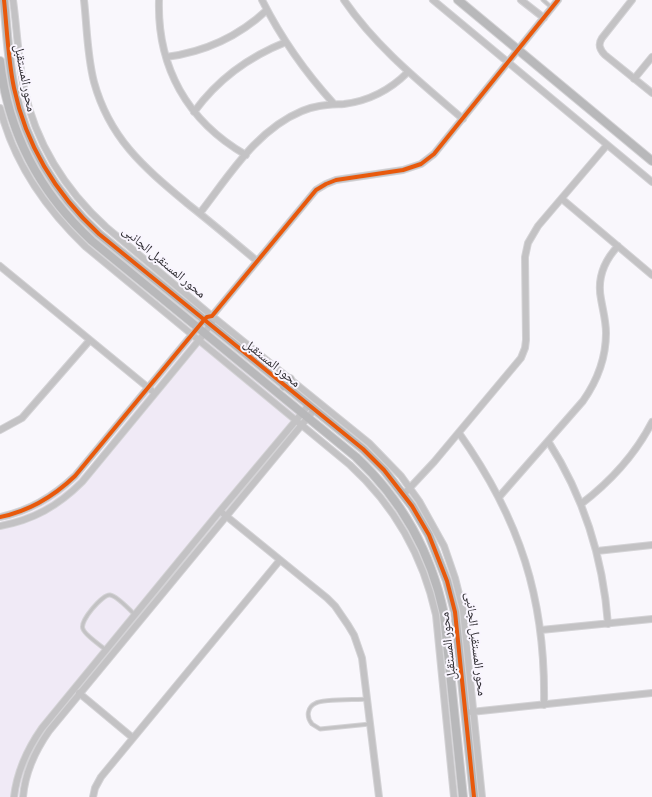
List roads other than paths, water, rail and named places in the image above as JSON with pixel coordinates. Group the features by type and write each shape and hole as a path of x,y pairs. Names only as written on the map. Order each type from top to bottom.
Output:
{"street":[{"name":"محور المستقبل","path":"4,0 11,72 18,106 30,138 48,173 64,196 90,226 374,460 404,494 421,520 442,566 455,612 470,713 474,797"},
{"name":"محور المستقبل الجانبى","path":"13,0 22,72 28,104 39,135 60,174 72,192 94,216 212,316 369,443 391,464 419,501 436,531 455,578 463,610 470,713 482,797"},
{"path":"84,0 91,68 98,95 110,121 125,145 144,167 257,261"},
{"path":"159,0 159,23 166,57 177,86 194,112 218,136 246,155"},
{"path":"262,0 286,42 308,74 334,104"},
{"path":"344,0 377,42 408,72 463,119"},
{"path":"433,0 652,182"},
{"path":"458,0 652,161"},
{"path":"521,0 544,18"},
{"path":"0,517 22,511 46,500 75,476 204,320 207,317 212,316 314,192 321,186 336,180 415,167 434,154 558,0"},
{"path":"632,0 602,38 599,47 601,52 652,93"},
{"path":"166,57 190,53 214,45 237,33 267,10"},
{"path":"194,112 210,92 239,66 262,52 286,42"},
{"path":"634,79 652,57"},
{"name":"محور المستقبل","path":"0,61 4,91 14,125 28,158 52,198 67,216 92,241 202,337 302,419 356,457 377,478 403,512 426,554 437,584 444,614 463,797"},
{"path":"200,213 265,133 283,120 314,106 351,103 373,97 394,85 408,72"},
{"path":"0,108 6,128 20,162 39,193 61,222 86,247 195,331"},
{"path":"404,494 459,433 524,353 526,340 526,250 534,232 607,145"},
{"path":"562,199 652,275"},
{"path":"499,497 583,401 598,374 604,353 606,331 600,294 601,279 609,258 618,246"},
{"path":"0,266 155,394"},
{"path":"0,526 38,515 56,505 72,492 82,482 211,326 212,316"},
{"path":"0,430 22,418 90,340"},
{"path":"284,386 290,379"},
{"path":"22,797 28,772 37,751 49,731 227,516 311,408"},
{"path":"14,797 21,767 30,746 42,728 220,510 302,419"},
{"path":"302,419 370,484 396,517 418,558 429,587 436,615 454,797"},
{"path":"581,504 597,492 624,464 652,422"},
{"path":"459,433 482,466 499,497 511,522 525,561 536,601 541,630 544,663 544,705"},
{"path":"548,441 566,472 581,504 597,551 605,587 608,624"},
{"path":"220,510 327,598 335,606 348,625 362,658 379,797"},
{"path":"597,551 652,545"},
{"path":"93,797 95,788 101,777 280,560"},
{"path":"541,630 652,619"},
{"path":"74,689 133,738"},
{"path":"470,713 652,693"}],"lane":[{"path":"543,0 552,8"},
{"path":"106,650 84,631 82,626 84,620 103,597 108,595 114,596 135,615"},
{"path":"367,699 318,702 310,708 308,715 312,724 320,729 370,724"}]}
